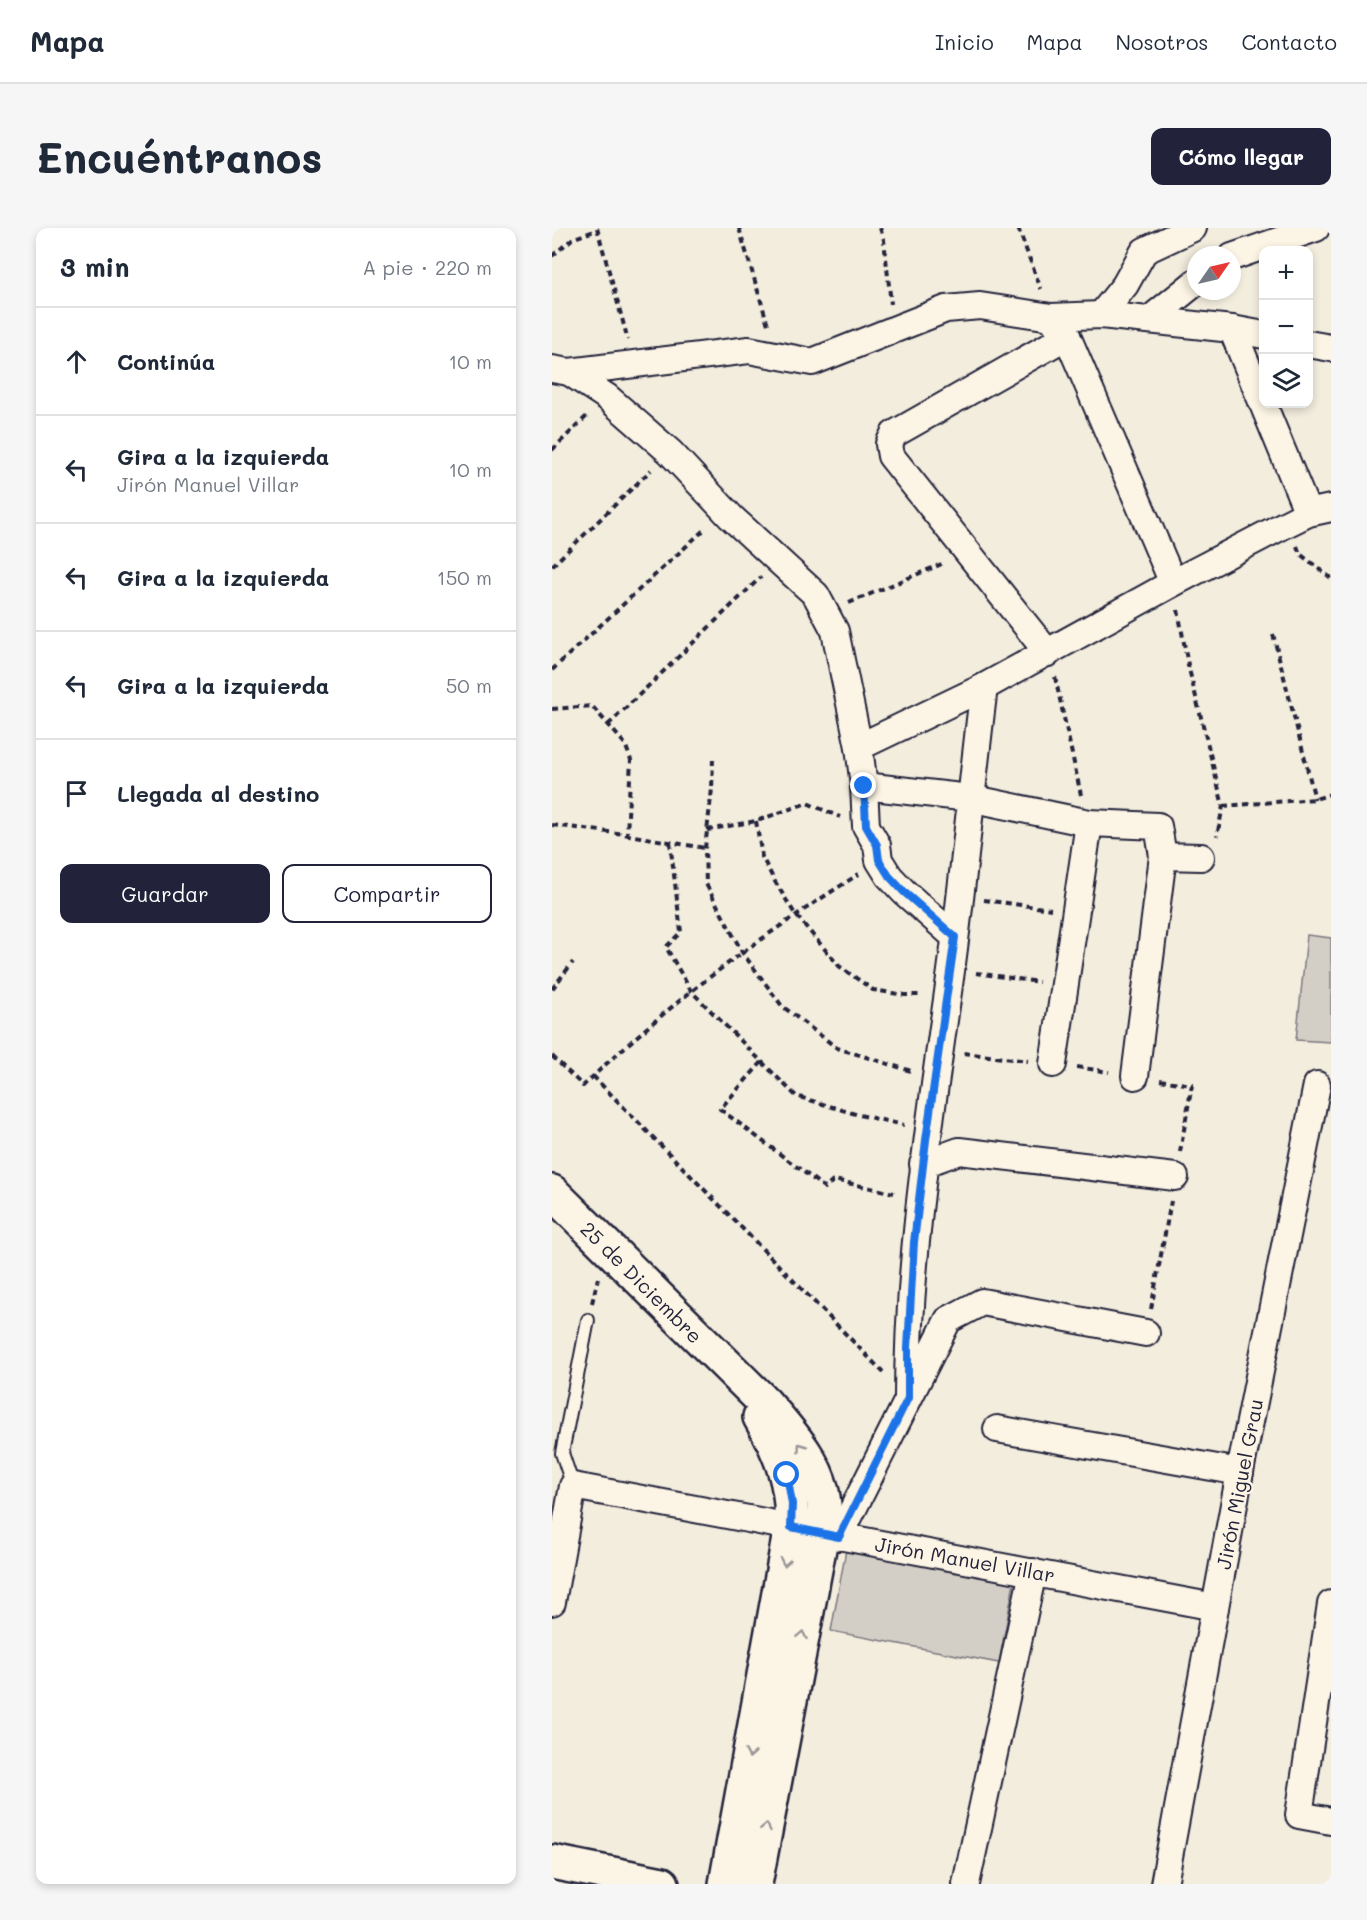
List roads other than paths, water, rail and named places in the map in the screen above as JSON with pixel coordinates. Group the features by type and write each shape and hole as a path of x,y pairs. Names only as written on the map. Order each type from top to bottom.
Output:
{"street":[{"path":"1101,315 1125,285 1144,251 1193,228"},
{"path":"1241,254 1316,228"},
{"path":"1149,320 1187,289"},
{"path":"561,370 749,350 812,362 946,309 980,306 1059,326"},
{"path":"1048,653 891,456 889,444 894,434 1059,326 1101,315 1232,329 1259,334"},
{"path":"1059,326 1173,583"},
{"path":"859,747 984,687 1173,583 1308,515 1232,329"},
{"path":"1313,345 1331,348"},
{"path":"561,370 607,397 670,452 725,510 816,595 836,631 859,747 866,826 877,845 879,860 889,876 904,892 955,937"},
{"path":"908,1398 914,1242 955,937 984,687"},
{"path":"864,786 970,798 1089,823 1158,826 1163,856 1135,1076"},
{"path":"1053,1064 1089,823"},
{"path":"1163,856 1201,857"},
{"name":"Jirón Miguel Grau","path":"1164,1884 1240,1472 1317,1085"},
{"path":"923,1164 959,1151 1175,1177"},
{"name":"25 de Diciembre","path":"552,1192 732,1372 763,1422 787,1475 792,1504 817,1532"},
{"path":"726,1884 817,1532 908,1398 948,1320 982,1302 1146,1333"},
{"path":"997,1429 1240,1472"},
{"path":"552,1602 573,1486"},
{"name":"Jirón Manuel Villar","path":"573,1486 1215,1607"},
{"path":"755,1884 817,1532"},
{"path":"966,1884 1033,1572"},
{"path":"1331,1604 1299,1815 1331,1821"},
{"path":"552,1862 662,1884"}],"lane":[{"path":"573,1486 562,1453 588,1320"}]}
